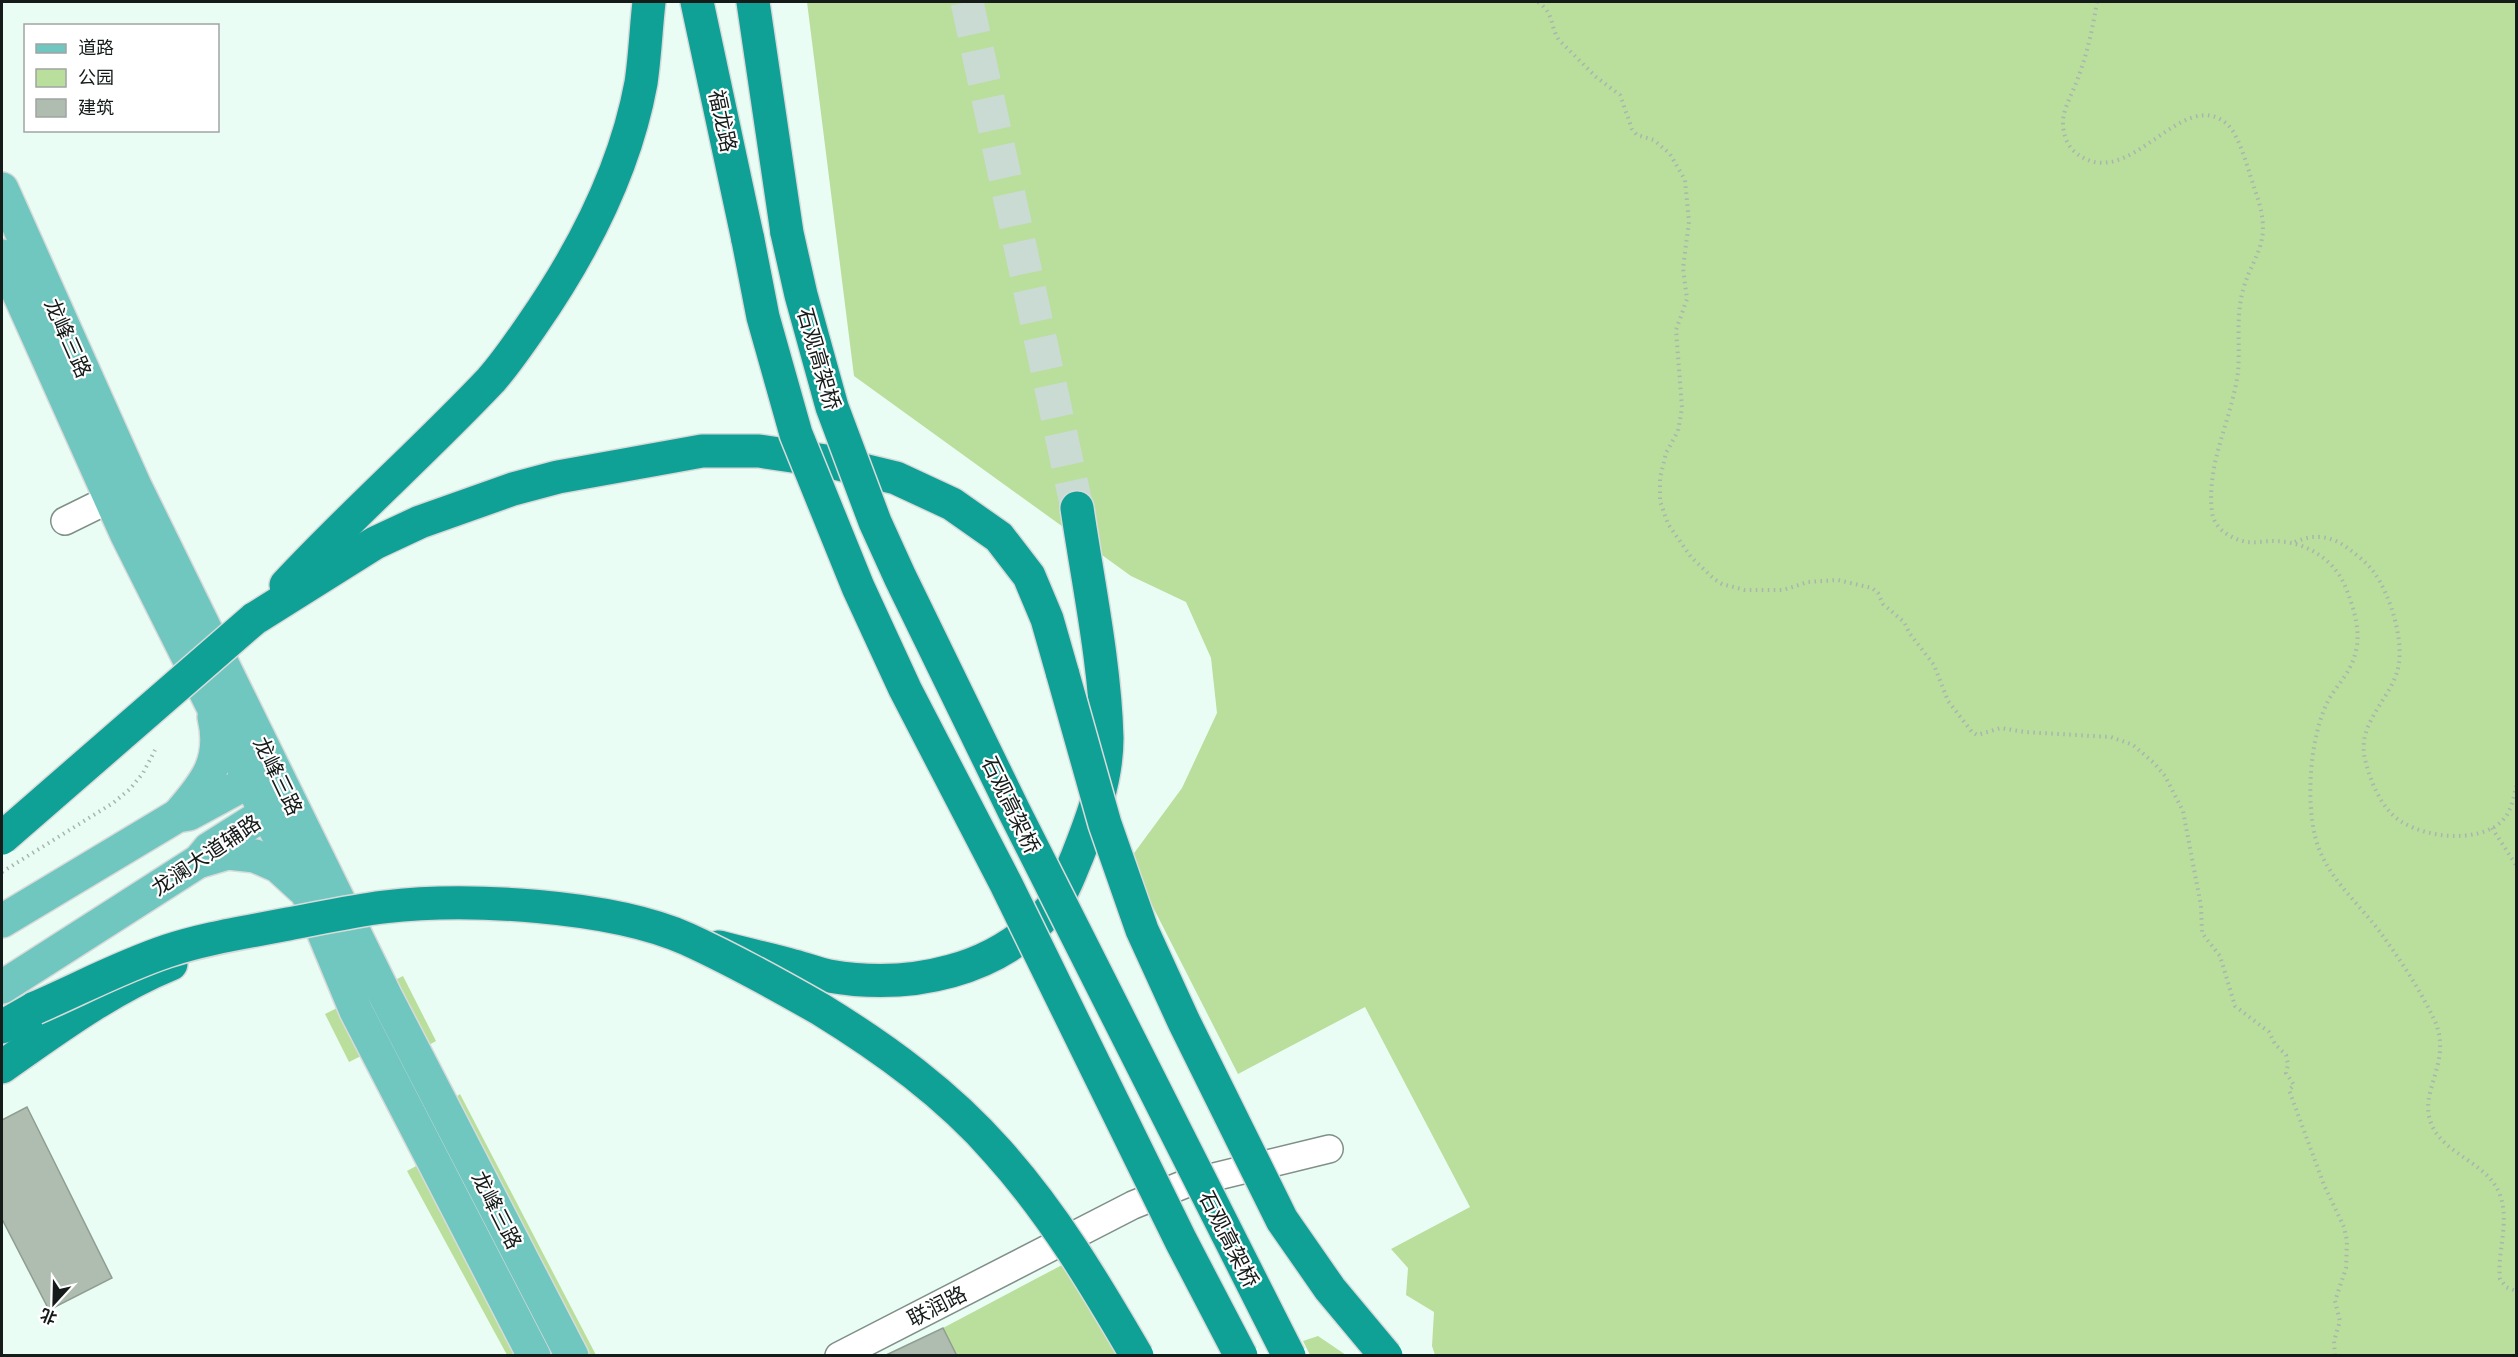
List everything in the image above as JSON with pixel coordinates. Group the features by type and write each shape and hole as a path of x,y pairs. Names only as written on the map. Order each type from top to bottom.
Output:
{"highway":[{"path":"2,838 254,620 328,540 492,378 543,310 571,265 598,212 623,148 640,83 649,2"},
{"name":"福龙路","path":"697,2 748,240"},
{"name":"石观高架桥","path":"753,2 787,233 804,306 832,407 875,522 1014,811 1289,1356"},
{"name":"石观高架桥","path":"748,240 763,317 796,434 858,587 928,736 1006,885 1181,1241 1241,1356"},
{"path":"254,620 375,543 420,522 513,489 558,477 702,451 759,451 826,461 896,478 952,504 999,537 1029,576 1047,619 1106,824 1142,930 1184,1022 1282,1220 1330,1289 1386,1356"},
{"path":"2,1027 35,1008 167,951 228,936 302,907 508,905 595,915 828,975 868,981 912,980 957,970 994,954 1026,932 1053,905 1068,877 1094,813 1102,782 1107,740 1096,639 1077,508"},
{"path":"2,1067 79,1014 145,975 219,945 302,907"},
{"path":"686,939 793,993 860,1034 944,1098 996,1150 1032,1193 1082,1263 1137,1356"}],"main road":[{"name":"龙峰三路","path":"2,189 123,492 209,699 266,782"},
{"name":"龙峰三路","path":"2,256 123,492 266,782 386,997 572,1356"},
{"path":"177,816 204,785 215,761 218,735 209,699"},
{"name":"龙澜大道辅路","path":"2,921 177,816 189,814 266,782 266,813 209,849 199,861 2,987"},
{"name":"龙峰三路","path":"266,813 296,866 302,907 534,1356"},
{"path":"199,861 228,853 255,856 278,866 302,907"}],"street":[{"path":"65,521 123,492"},
{"name":"联润路","path":"839,1356 1133,1205 1172,1188 1329,1149"}],"path":[{"path":"1538,2 1550,13 1554,33 1559,40 1596,77 1620,95 1632,129 1638,135 1654,140 1670,154 1685,180 1689,222 1683,268 1687,299 1676,330 1682,408 1677,431 1666,453 1660,478 1660,501 1668,524 1691,557 1722,584 1745,590 1783,590 1808,582 1838,580 1872,588 1878,593 1883,604 1904,622 1910,634 1934,665 1947,701 1977,735 2001,728 2024,732 2111,737 2133,745 2154,763 2164,776 2183,811 2201,906 2202,933 2220,956 2235,1006 2269,1032 2275,1044 2286,1055 2288,1064 2286,1073 2294,1085 2289,1090 2324,1185 2344,1227 2347,1255 2344,1277 2335,1301 2340,1321 2334,1341 2335,1356"},
{"path":"2097,2 2081,69 2064,115 2064,134 2073,151 2089,160 2103,162 2124,158 2152,143 2187,118 2202,115 2216,117 2229,125 2238,142 2262,213 2264,233 2259,254 2245,285 2240,306 2238,374 2216,460 2212,518 2222,530 2242,540 2294,542 2310,548 2325,560 2343,581 2359,623 2358,645 2354,662 2327,702 2317,735 2310,814 2319,851 2334,878 2381,933 2434,1019 2440,1036 2441,1054 2430,1093 2428,1108 2431,1123 2451,1147 2480,1168 2501,1197 2504,1222 2500,1279 2506,1287 2517,1291"},
{"path":"2294,542 2305,537 2322,536 2337,540 2373,571 2391,607 2400,640 2397,674 2364,734 2365,760 2377,792 2390,813 2412,827 2445,835 2469,836 2492,828 2503,819 2511,808 2517,786"},
{"path":"2,872 113,803 130,789 143,773 155,750"},
{"path":"2492,828 2517,865"}],"green space":[{"path":"807,2 2516,2 2516,1355 1435,1355 1432,1346 1434,1312 1406,1295 1408,1268 1391,1249 1470,1207 1365,1007 1238,1074 1129,860 1182,788 1217,713 1211,658 1186,602 1131,576 854,376"},
{"path":"403,976 436,1041 429,1045 395,980"},
{"path":"337,1008 361,1056 349,1062 325,1014"},
{"path":"460,1094 596,1355 590,1355 456,1097"},
{"path":"418,1165 517,1355 507,1355 407,1171"},
{"path":"1062,1265 1117,1355 956,1355 943,1328"},
{"path":"1318,1336 1346,1355 1310,1355 1303,1341"}],"building":[{"path":"27,1107 112,1278 49,1310 2,1219 2,1120"},
{"path":"943,1328 957,1356 884,1356"}],"tunnel":[{"path":"967,2 1077,508"}]}
